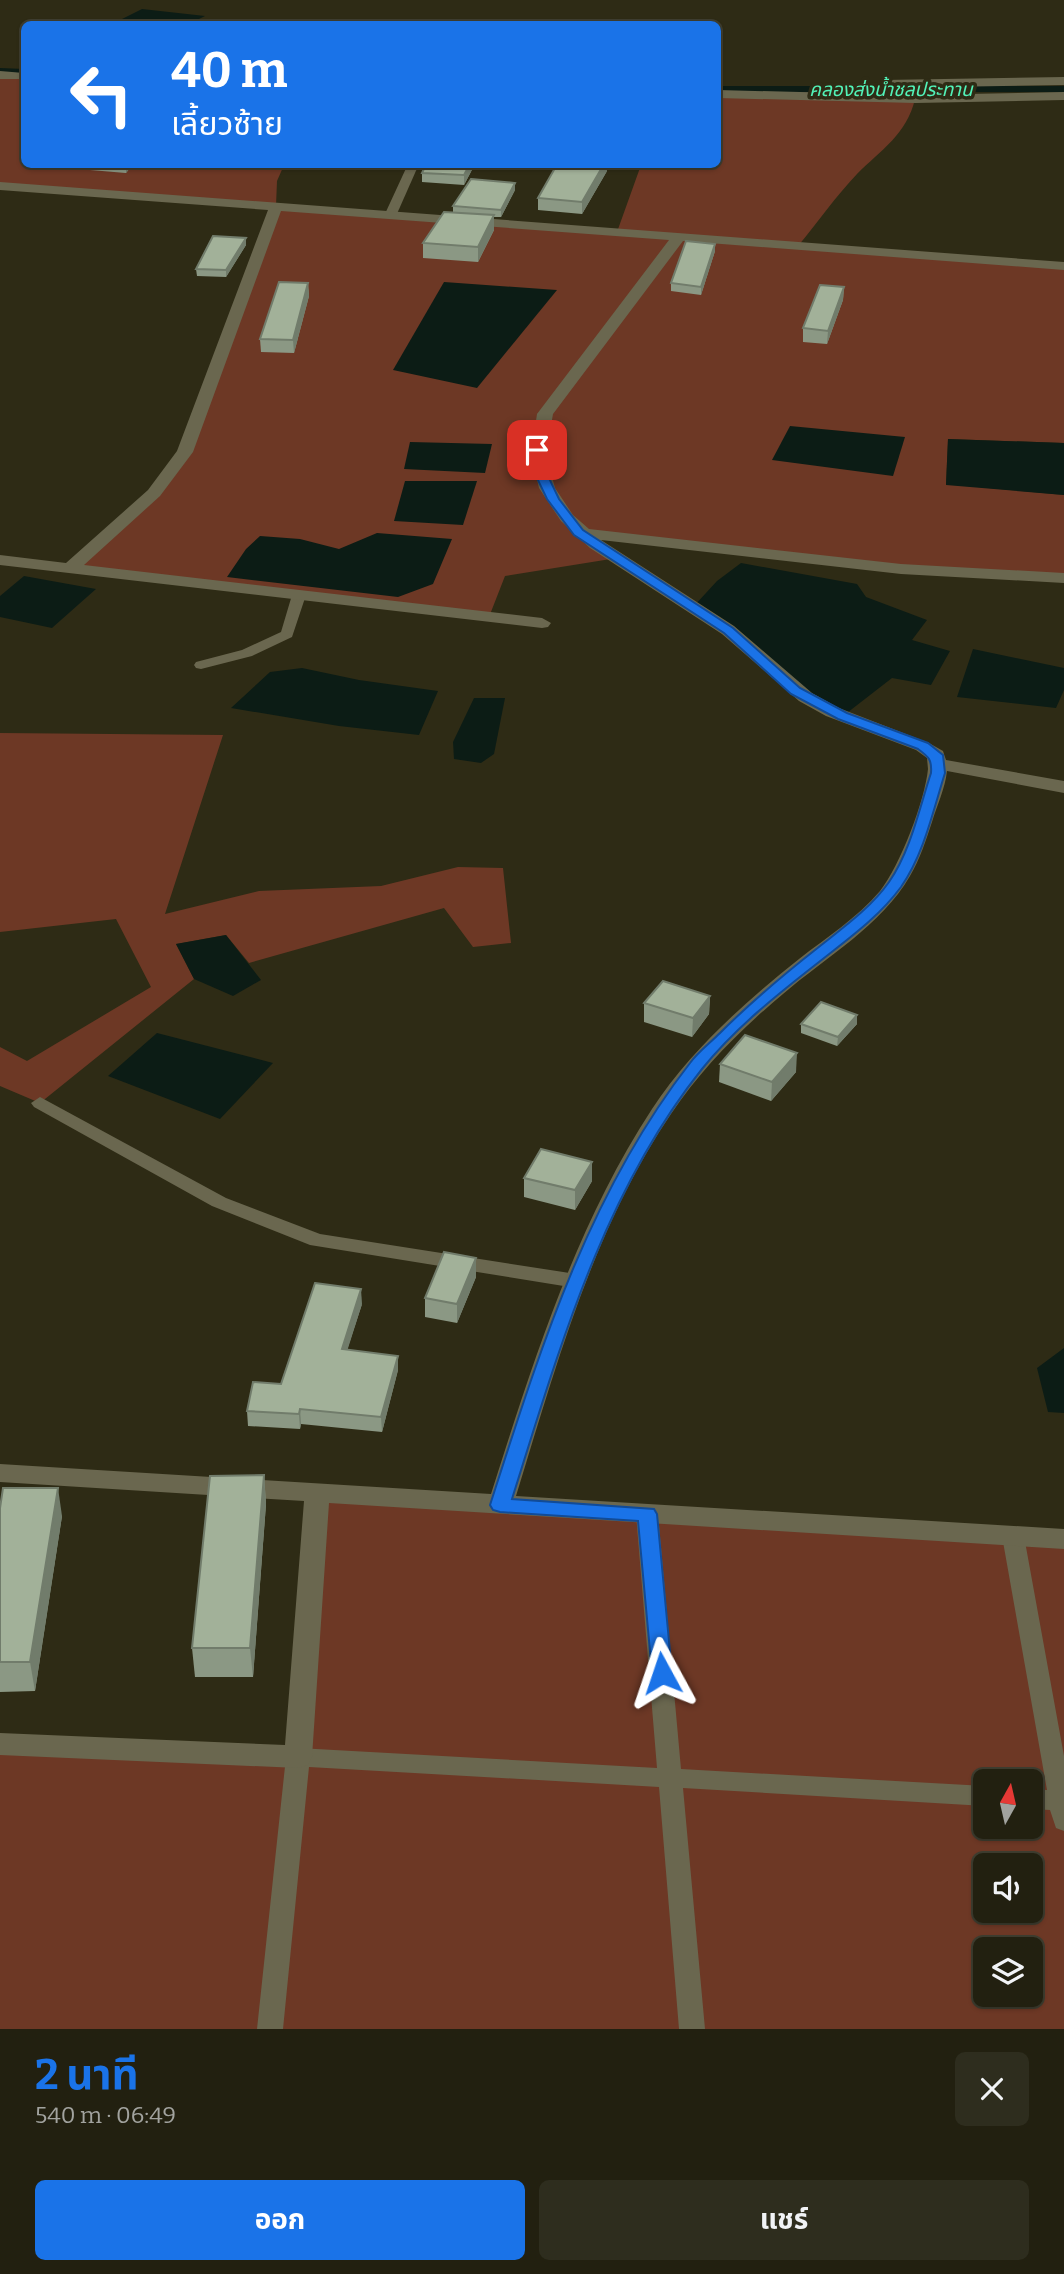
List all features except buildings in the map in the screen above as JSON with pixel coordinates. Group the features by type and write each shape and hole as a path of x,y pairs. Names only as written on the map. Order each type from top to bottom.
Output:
{"street":[{"path":"0,64 21,65"},
{"path":"0,75 21,76"},
{"path":"721,83 858,85 1064,81"},
{"path":"721,94 915,99 1064,96"},
{"path":"0,186 1064,266"},
{"path":"70,568 154,493 185,452 276,207"},
{"path":"500,1505 550,1348 576,1281 593,1238 643,1140 697,1065 767,995 850,930 874,909 895,885 909,860 938,773 936,755 923,746 842,716 795,691 717,622 578,533 553,499 541,474 537,450 538,433 545,414 680,237"},
{"path":"578,533 901,569 1064,578"},
{"path":"0,560 542,623"},
{"path":"939,764 1064,787"},
{"path":"0,1474 1064,1539"},
{"path":"0,1744 298,1757 317,1494"}],"lane":[{"path":"390,216 412,168"},
{"path":"201,666 247,653 287,634 299,595"},
{"path":"40,1103 219,1202 317,1240 576,1281"},
{"path":"648,1514 692,2029"},
{"path":"1013,1536 1063,1807 1043,1802"},
{"path":"270,2029 298,1757 973,1795"}],"shaded area":[{"path":"142,9 205,16 195,21 118,21"},
{"path":"0,75 21,76 21,168 283,168 277,181 276,206 617,232 640,168 721,168 721,94 915,99 899,132 849,182 798,246 1064,266 1064,443 948,439 946,484 1064,495 1064,578 901,569 580,533 617,558 505,576 489,617 70,568 171,473 276,207 0,186"},
{"path":"444,282 557,290 477,388 393,370"},
{"path":"790,426 905,437 893,476 772,460"},
{"path":"948,439 1064,443 1064,495 946,485"},
{"path":"410,442 492,444 485,473 404,469"},
{"path":"405,481 477,481 463,525 394,521"},
{"path":"377,533 452,539 433,584 398,597 227,577 246,549 260,536 300,539 339,549"},
{"path":"741,563 857,584 866,597 927,620 912,640 950,651 931,685 892,678 843,716 694,606 717,581"},
{"path":"24,576 96,589 52,628 0,617 0,596"},
{"path":"973,649 1064,668 1064,690 1056,708 957,697"},
{"path":"302,668 359,680 438,691 419,735 339,726 231,708 270,672"},
{"path":"474,698 505,698 494,754 481,763 454,759 453,742"},
{"path":"0,733 223,735 165,914 259,891 381,886 458,867 503,868 511,943 473,947 444,908 249,963 226,935 176,944 194,979 40,1103 0,1086 0,1047 27,1061 151,987 116,919 0,932"},
{"path":"226,935 261,980 233,996 194,979 176,944"},
{"path":"157,1033 273,1063 220,1119 108,1076"},
{"path":"1064,1348 1064,1413 1048,1412 1037,1368"},
{"path":"317,1494 1064,1539 1064,2029 0,2029 0,1744 298,1757"}],"waterway":[{"name":"คลองส่งน้ำชลประทาน","path":"0,71 21,72"},
{"name":"คลองส่งน้ำชลประทาน","path":"721,89 1064,89"}],"route":[{"path":"537,450 541,474 553,499 578,533 728,630 795,691 842,716 923,746 936,755 939,764 909,860 895,885 874,909 850,930 767,995 697,1065 643,1140 593,1238 576,1281 550,1348 500,1505 648,1514 662,1673"}]}
